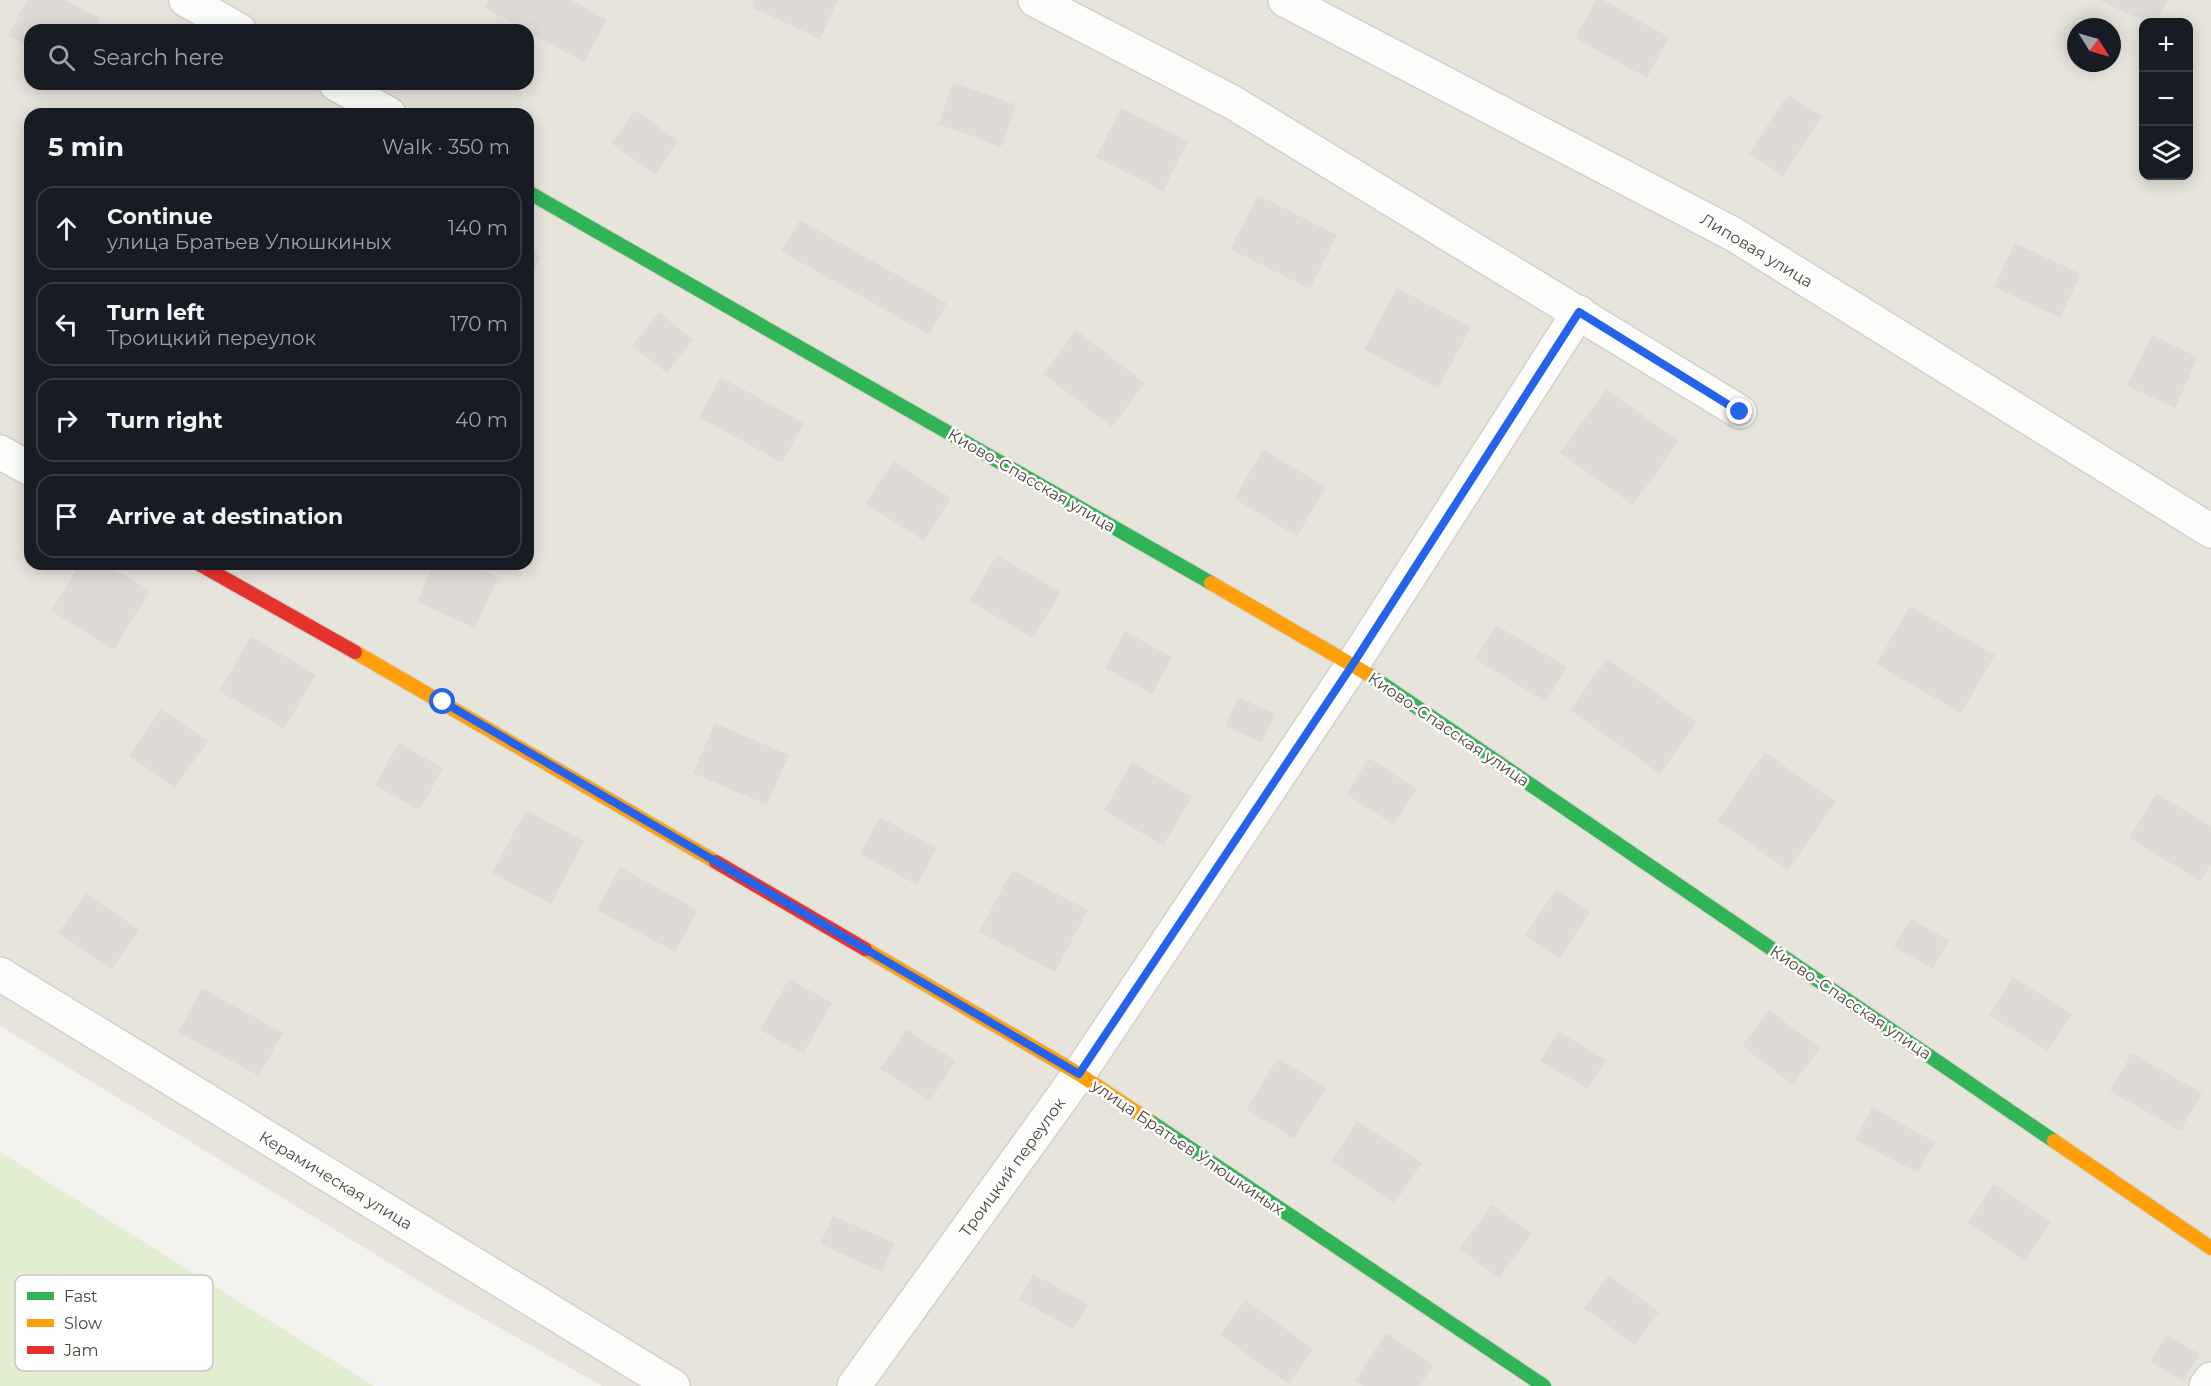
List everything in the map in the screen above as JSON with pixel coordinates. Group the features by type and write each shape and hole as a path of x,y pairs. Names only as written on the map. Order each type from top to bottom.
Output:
{"street":[{"path":"186,0 228,24"},
{"path":"1035,0 1232,102 1740,412"},
{"name":"Липовая улица","path":"1285,0 1733,234 2211,531"},
{"path":"347,90 378,108"},
{"name":"Киово-Спасская улица","path":"534,195 1353,664 2211,1248"},
{"name":"Троицкий переулок","path":"854,1386 1079,1074 1353,664 1579,312"},
{"path":"0,452 24,466"},
{"name":"улица Братьев Улюшкиных","path":"210,570 454,708 1079,1074 1544,1386"},
{"name":"Керамическая улица","path":"0,974 673,1386"},
{"path":"2206,1386 2211,1379"}],"shaded area":[{"path":"0,0 2211,0 2211,1386 602,1386 442,1295 0,1026"}],"green space":[{"path":"0,1152 197,1275 15,1275 15,1371 213,1371 213,1285 374,1386 0,1386"}],"building":[{"path":"27,0 65,0 100,18 97,24 24,24 24,44 8,35"},
{"path":"488,0 571,0 607,20 584,62 534,35 534,24 516,24 484,8"},
{"path":"754,0 838,0 820,39 751,7"},
{"path":"1596,0 1603,0 1669,37 1647,78 1575,38"},
{"path":"2100,0 2168,0 2159,18 2139,19"},
{"path":"953,82 1016,105 1001,147 938,124"},
{"path":"1788,94 1822,116 1783,176 1749,153"},
{"path":"1121,108 1188,141 1163,191 1096,157"},
{"path":"635,110 678,141 655,175 611,143"},
{"path":"1258,195 1337,235 1310,289 1230,249"},
{"path":"800,220 947,303 929,335 781,251"},
{"path":"2015,243 2081,274 2060,318 1994,287"},
{"path":"534,253 541,257 534,269"},
{"path":"1397,288 1471,327 1438,389 1364,349"},
{"path":"659,312 693,340 667,373 632,346"},
{"path":"1076,330 1145,383 1112,427 1043,374"},
{"path":"2152,335 2198,357 2175,408 2127,386"},
{"path":"721,377 804,423 782,463 699,417"},
{"path":"1606,389 1679,441 1633,505 1560,453"},
{"path":"1263,449 1326,487 1297,536 1234,499"},
{"path":"893,461 951,498 924,541 865,503"},
{"path":"997,555 1061,592 1033,638 969,601"},
{"path":"76,570 115,570 150,591 114,650 51,611"},
{"path":"431,570 482,570 498,577 475,628 417,602"},
{"path":"1910,606 1995,655 1961,713 1876,664"},
{"path":"1496,625 1567,667 1546,702 1475,659"},
{"path":"1125,631 1172,657 1152,694 1105,668"},
{"path":"251,636 316,675 284,729 219,691"},
{"path":"1607,658 1697,722 1660,774 1570,710"},
{"path":"1238,697 1275,714 1262,743 1225,726"},
{"path":"161,709 208,741 175,788 129,756"},
{"path":"715,723 789,755 767,805 693,773"},
{"path":"398,743 443,768 420,810 375,786"},
{"path":"1765,752 1836,802 1788,870 1717,821"},
{"path":"1369,758 1417,789 1394,825 1346,794"},
{"path":"1132,762 1192,797 1163,846 1104,810"},
{"path":"2156,793 2211,826 2211,864 2200,881 2129,838"},
{"path":"526,810 584,841 551,904 492,873"},
{"path":"880,817 937,848 917,885 860,854"},
{"path":"620,867 698,910 675,952 597,910"},
{"path":"1012,870 1088,910 1055,972 979,932"},
{"path":"1556,889 1590,912 1559,959 1525,936"},
{"path":"86,893 139,930 111,970 58,933"},
{"path":"1910,919 1949,940 1933,969 1894,947"},
{"path":"2013,977 2072,1014 2048,1051 1989,1015"},
{"path":"789,979 832,1003 803,1054 760,1030"},
{"path":"202,988 283,1033 259,1076 178,1032"},
{"path":"1769,1010 1820,1048 1793,1085 1742,1046"},
{"path":"906,1029 956,1061 930,1101 880,1069"},
{"path":"1558,1031 1606,1060 1588,1089 1540,1061"},
{"path":"2132,1053 2202,1093 2180,1131 2110,1091"},
{"path":"1278,1058 1326,1088 1294,1139 1246,1109"},
{"path":"1872,1107 1935,1142 1918,1173 1855,1140"},
{"path":"1357,1121 1422,1163 1395,1203 1331,1162"},
{"path":"1994,1184 2051,1222 2025,1261 1968,1223"},
{"path":"1492,1205 1532,1233 1499,1278 1459,1249"},
{"path":"833,1216 895,1243 882,1272 820,1244"},
{"path":"1033,1274 1088,1304 1074,1329 1019,1300"},
{"path":"1609,1275 1659,1312 1635,1345 1584,1308"},
{"path":"1245,1300 1314,1349 1288,1384 1220,1335"},
{"path":"1386,1333 1434,1365 1420,1386 1363,1386 1355,1380"},
{"path":"2166,1335 2200,1354 2184,1381 2150,1362"}],"traffic: fast":[{"path":"534,195 1211,583"},
{"path":"1371,676 2054,1141"},
{"path":"1148,1120 1544,1386"}],"traffic: slow":[{"path":"1211,583 1371,676"},
{"path":"355,652 716,862"},
{"path":"865,949 1079,1074 1148,1120"},
{"path":"2054,1141 2211,1248"}],"traffic: jam":[{"path":"210,570 355,652"},
{"path":"716,862 865,949"}],"route":[{"path":"443,702 1079,1074 1353,664 1579,312 1740,412"}]}
